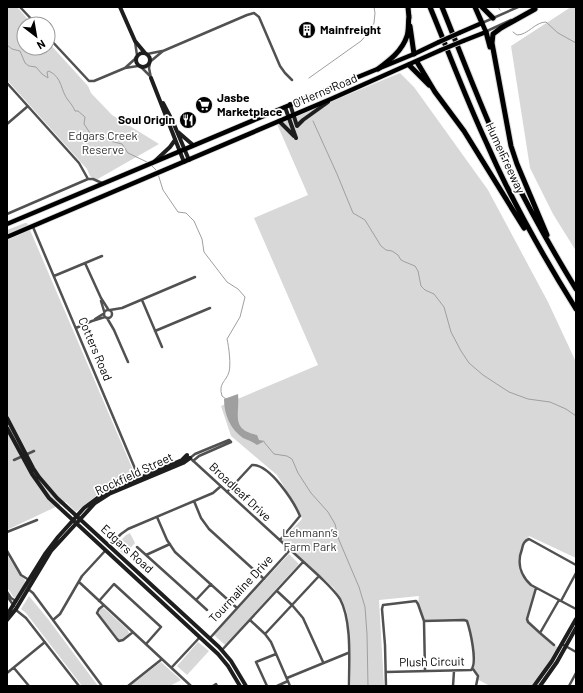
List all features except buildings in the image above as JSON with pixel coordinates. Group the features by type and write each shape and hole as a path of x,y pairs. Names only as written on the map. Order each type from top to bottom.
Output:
{"highway":[{"path":"408,7 414,54"},
{"name":"Hume Freeway","path":"430,7 490,152 547,264 576,309"},
{"name":"Hume Freeway","path":"442,7 496,140 528,205 576,289"},
{"path":"475,7 482,23"},
{"path":"482,7 493,18"},
{"path":"537,8 501,28 494,34 492,43 513,152 557,258"},
{"path":"378,69 397,53 403,43 407,35 409,16"},
{"path":"486,32 496,63"},
{"path":"417,62 435,92 464,131 547,264"},
{"path":"408,65 435,92"}],"main road":[{"path":"482,23 486,32"},
{"name":"O'Herns Road","path":"7,224 193,145 414,54 482,23"},
{"name":"O'Herns Road","path":"7,237 279,122 417,62 441,50 486,32"},
{"path":"414,54 417,62"}],"street":[{"path":"20,7 28,16"},
{"path":"120,7 135,41 150,57 151,78 175,128 186,161"},
{"name":"O'Herns Road","path":"482,23 518,7"},
{"name":"O'Herns Road","path":"486,32 537,8"},
{"path":"125,68 141,53 163,51 246,15 254,13 259,17 280,66 292,80"},
{"path":"135,41 136,62 151,78"},
{"path":"56,46 89,81 94,81 125,68 146,67 163,51"},
{"path":"7,83 79,163 88,179"},
{"path":"159,96 164,114 175,140 182,150"},
{"path":"291,116 297,126 331,99"},
{"path":"7,124 28,106"},
{"path":"279,122 296,138 287,106"},
{"path":"175,128 193,145"},
{"path":"155,161 170,147 175,140"},
{"path":"7,214 88,179 92,179 103,184"},
{"name":"Cotters Road","path":"33,227 140,479"},
{"path":"54,276 102,256"},
{"path":"86,263 101,298 112,315 114,330"},
{"path":"92,321 104,312 122,308 194,277"},
{"path":"101,298 106,318 114,330 128,362"},
{"path":"142,300 162,347"},
{"path":"76,328 92,321 106,318 122,308"},
{"path":"156,331 210,308"},
{"name":"Edgars Road","path":"7,418 23,456 44,484 78,518 222,650 234,665 246,686"},
{"name":"Edgars Road","path":"7,428 32,474 49,498 200,637 228,666 240,686"},
{"name":"Rockfield Street","path":"7,620 31,581 45,554 78,518 101,499 140,479 186,462 189,457 195,454 215,448 231,442 229,440 215,448"},
{"path":"14,460 34,451"},
{"name":"Broadleaf Drive","path":"189,457 319,576 334,592 344,609 348,627 349,686"},
{"path":"227,492 254,464 274,476 300,516 280,540"},
{"path":"53,620 60,614 82,576 105,550 125,531 194,502 215,492 221,486"},
{"path":"194,502 201,518 209,529 264,579"},
{"path":"157,517 175,552 237,608"},
{"path":"7,532 37,520"},
{"path":"576,565 527,539 524,542 519,557 519,564 526,579 531,585 576,609"},
{"path":"146,555 170,544"},
{"path":"137,547 207,610"},
{"name":"Tourmaline Drive","path":"206,643 290,550"},
{"path":"7,551 21,575 31,581"},
{"path":"222,650 303,562"},
{"path":"540,633 576,572"},
{"path":"265,634 319,576"},
{"path":"79,582 191,686"},
{"path":"99,601 114,584 161,627 146,644"},
{"path":"196,600 211,584"},
{"path":"26,588 33,593 102,686"},
{"path":"536,588 527,620 554,645"},
{"path":"277,591 292,605 306,623 323,662"},
{"path":"7,592 11,598 18,602"},
{"path":"7,596 15,608 26,618 79,686"},
{"path":"386,686 382,607 385,604 416,602 418,604 424,621 425,671"},
{"path":"104,605 97,613 117,639 121,641 134,632"},
{"name":"Rockfield Street","path":"7,615 15,608"},
{"path":"540,686 553,668 576,619"},
{"path":"250,620 265,634 273,646 290,686"},
{"name":"Plush Circuit","path":"386,672 454,671 473,669 473,648 467,621 424,621"},
{"path":"534,686 576,628"},
{"path":"172,667 203,633"},
{"path":"7,673 45,642"},
{"path":"564,645 576,652"},
{"path":"277,686 323,662 348,653"},
{"path":"267,686 256,662 276,654"},
{"path":"128,686 162,659"},
{"path":"14,668 29,686"},
{"path":"473,669 478,674 476,686"},
{"path":"453,686 454,671"},
{"path":"569,686 576,673"},
{"path":"213,686 216,684 217,686"}],"green space":[{"name":"Edgars Creek Reserve","path":"7,7 17,7 25,16 16,16 16,56 56,56 56,51 88,86 91,93 112,115 159,144 96,180 90,176 87,169 7,80"},
{"path":"571,7 576,7 576,251 553,214 530,168 511,46"},
{"name":"Lehmann’s Farm Park","path":"400,73 414,87 488,190 548,302 576,362 576,558 529,536 519,557 523,574 536,588 527,621 554,645 560,648 534,686 490,686 477,679 478,676 473,669 473,652 467,621 424,621 418,604 419,596 379,600 384,686 351,686 349,629 347,613 344,605 334,588 282,541 302,519 300,513 277,475 231,436 221,406 318,365 254,218 308,195 277,124"},
{"path":"27,223 136,477 102,491 76,512 66,502 7,530 7,230"},
{"path":"130,533 135,543 124,555 115,546"},
{"path":"289,554 299,564 225,645 214,635"},
{"path":"7,555 25,580 24,585 18,595 14,598 7,587"},
{"path":"29,596 98,686 82,686 26,613 21,609"},
{"path":"103,608 128,630 129,633 121,640 99,614 100,610"},
{"path":"198,642 209,651 187,675 177,666"},
{"path":"161,662 181,680 170,686 130,686"}],"shaded area":[{"path":"238,394 238,420 243,429 257,435 259,440 265,441 257,445 238,434 231,426 227,416 224,399"}],"waterway":[{"path":"309,78 361,41 374,23 374,7"},
{"path":"513,32 517,35 525,33 538,24 546,22 558,33 576,43"},
{"path":"7,45 12,49 20,51 25,63 29,66 36,67 48,78 47,72 49,71 57,77 65,96 75,111 78,111 85,117 84,124 90,133 101,134 110,141 122,144 128,153 147,162"},
{"path":"313,121 353,213 365,220 381,246 398,255 401,260 415,266 418,271 421,286 425,290 434,294 444,307 451,332 469,363 483,375 509,392 528,399 550,402 566,409 576,416"},
{"path":"152,166 157,171"},
{"path":"158,174 163,190 178,212 186,213 194,221 202,239 204,252 227,282 238,289 245,297 240,317 227,339 230,356 230,369 221,388 222,396 226,399"},
{"path":"264,442 274,454 287,456 292,459 298,473 311,493 328,512 335,524 339,540 359,587 365,607 368,686"}],"place":[{"name":"Mainfreight","path":"307,30"},
{"name":"Jasbe Marketplace","path":"204,105"},
{"name":"Soul Origin","path":"188,120"}]}
